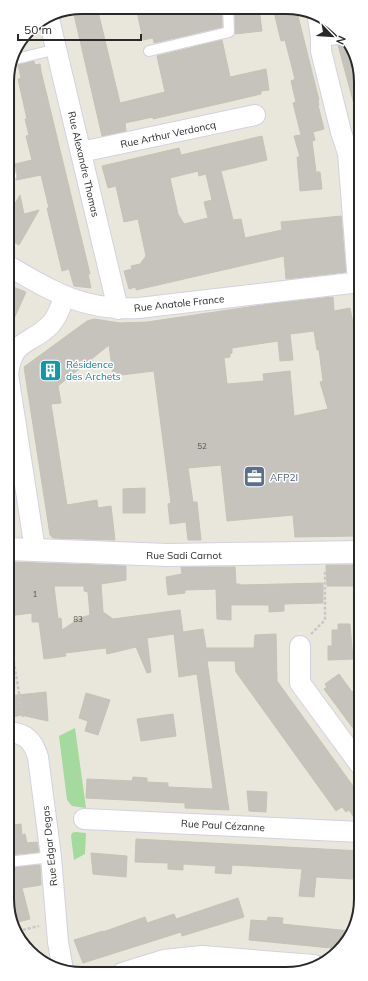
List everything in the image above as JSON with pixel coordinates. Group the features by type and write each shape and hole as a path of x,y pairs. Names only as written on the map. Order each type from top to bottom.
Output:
{"street":[{"name":"Rue Alexandre Thomas","path":"50,22 118,309"},
{"path":"319,22 321,51 341,132 354,151"},
{"path":"321,37 334,34"},
{"name":"Rue Arthur Verdoncq","path":"81,152 255,115"},
{"name":"Rue Anatole France","path":"14,268 65,296 86,304 118,309 139,308 354,284"},
{"path":"14,348 40,334 52,324 60,310 65,296"},
{"path":"14,413 35,550"},
{"name":"Rue Sadi Carnot","path":"14,549 175,555 354,552"},
{"path":"300,646 300,683 354,756"},
{"name":"Rue Edgar Degas","path":"18,735 35,748 38,757 58,942 62,964"},
{"name":"Rue Paul Cézanne","path":"84,819 354,832"},
{"path":"140,967 164,960 202,956 295,966"}],"lane":[{"path":"149,51 229,32 228,14"},
{"path":"18,58 56,49"},
{"path":"14,861 50,857"}],"path":[{"path":"300,646 325,620 325,552"},
{"path":"14,664 23,719 18,735"}],"green space":[{"path":"75,728 86,808 72,806 67,800 59,736"},
{"path":"72,833 86,833 85,854 74,860 71,836"}],"building":[{"path":"99,14 120,103 165,92 157,56 222,40 230,77 266,69 269,90 261,91 261,94 153,119 153,117 125,123 126,131 102,136 74,15"},
{"path":"137,14 222,14 222,27 154,43 153,38 143,40"},
{"path":"235,14 260,14 262,31 235,34"},
{"path":"274,14 294,15 295,17 298,16 319,100 318,105 324,129 313,132 315,140 312,141 316,172 320,172 322,189 300,191 297,157 300,157 294,136 301,135 293,103 296,102 291,81 295,79 285,40 281,41"},
{"path":"342,44 345,48 353,69 354,104 338,45"},
{"path":"34,61 35,65 40,64 90,274 88,274 91,288 74,286 69,269 62,271 41,175 16,180 17,175 15,164 32,160 26,136 29,135 18,79 21,78 18,65"},
{"path":"262,136 267,160 221,171 233,220 241,219 245,238 282,230 281,222 341,216 346,272 286,279 284,256 136,290 136,287 129,289 124,271 132,269 131,266 140,264 146,256 138,219 124,222 116,186 108,188 102,166 179,148 181,155","holes":["198,171 199,176 206,174 212,200 204,202 208,218 184,224 178,214 170,178"]},
{"path":"20,195 24,214 39,210 19,245 14,242 14,205"},
{"path":"14,287 26,292 14,319"},
{"path":"333,297 334,311 350,308 354,328 354,536 295,537 293,515 227,521 221,465 188,468 193,502 197,502 201,540 188,540 186,522 170,524 168,504 171,503 154,371 113,376 109,345 58,386 61,403 51,404 67,505 97,500 98,508 111,506 115,540 53,538 50,535 24,367 87,321 94,319 120,323 147,322 276,303","holes":["314,331 317,350 319,350 323,381 320,382 328,409 294,416 290,371 263,374 264,381 227,384 224,358 230,357 232,348 278,341 280,361 293,360 290,334"]},
{"path":"145,488 145,513 123,513 123,489"},
{"path":"14,562 126,566 126,580 101,584 103,612 113,619 180,610 183,632 203,629 206,648 254,648 255,635 276,634 277,681 354,787 354,817 349,810 346,812 342,807 336,811 236,672 235,661 207,661 229,810 185,808 185,803 86,798 87,779 132,781 133,777 147,778 147,782 168,783 168,787 213,789 197,674 179,677 174,634 147,638 151,672 147,673 136,647 107,654 106,648 65,653 66,656 44,659 39,622 32,622 32,613 14,615","holes":["54,586 84,586 84,591 88,592 90,615 80,618 62,630 61,618 58,619"]},
{"path":"326,565 354,565 354,586 327,586"},
{"path":"181,567 235,567 236,584 240,585 323,583 323,603 284,604 284,611 269,612 269,605 231,605 231,620 217,619 216,589 185,590 185,593 168,595 166,577 182,574"},
{"path":"338,624 350,624 353,659 328,660 328,646 332,646 332,630 338,630"},
{"path":"339,674 352,692 354,690 354,730 324,689 327,687 325,684"},
{"path":"46,692 48,721 21,715 14,717 14,695"},
{"path":"86,693 110,700 98,735 85,731 88,721 79,718"},
{"path":"173,714 176,736 141,741 137,719"},
{"path":"247,791 267,792 266,812 249,811"},
{"path":"21,824 22,835 25,834 27,843 37,842 39,852 14,854 14,825"},
{"path":"136,839 354,851 353,879 316,877 314,897 299,896 302,869 232,865 231,874 215,873 216,866 183,864 183,870 168,869 168,863 135,862"},
{"path":"91,853 127,856 126,877 93,874"},
{"path":"40,865 41,885 22,888 30,919 18,922 15,912 14,899 14,867"},
{"path":"238,898 244,917 182,936 181,932 83,963 74,940 103,932 145,917 147,923 174,914 176,919"},
{"path":"268,917 283,918 282,924 346,931 333,948 249,940 251,920 267,921"}],"place":[{"name":"Résidence des Archets","path":"51,370"},
{"name":"AFP2I","path":"255,477"}]}
